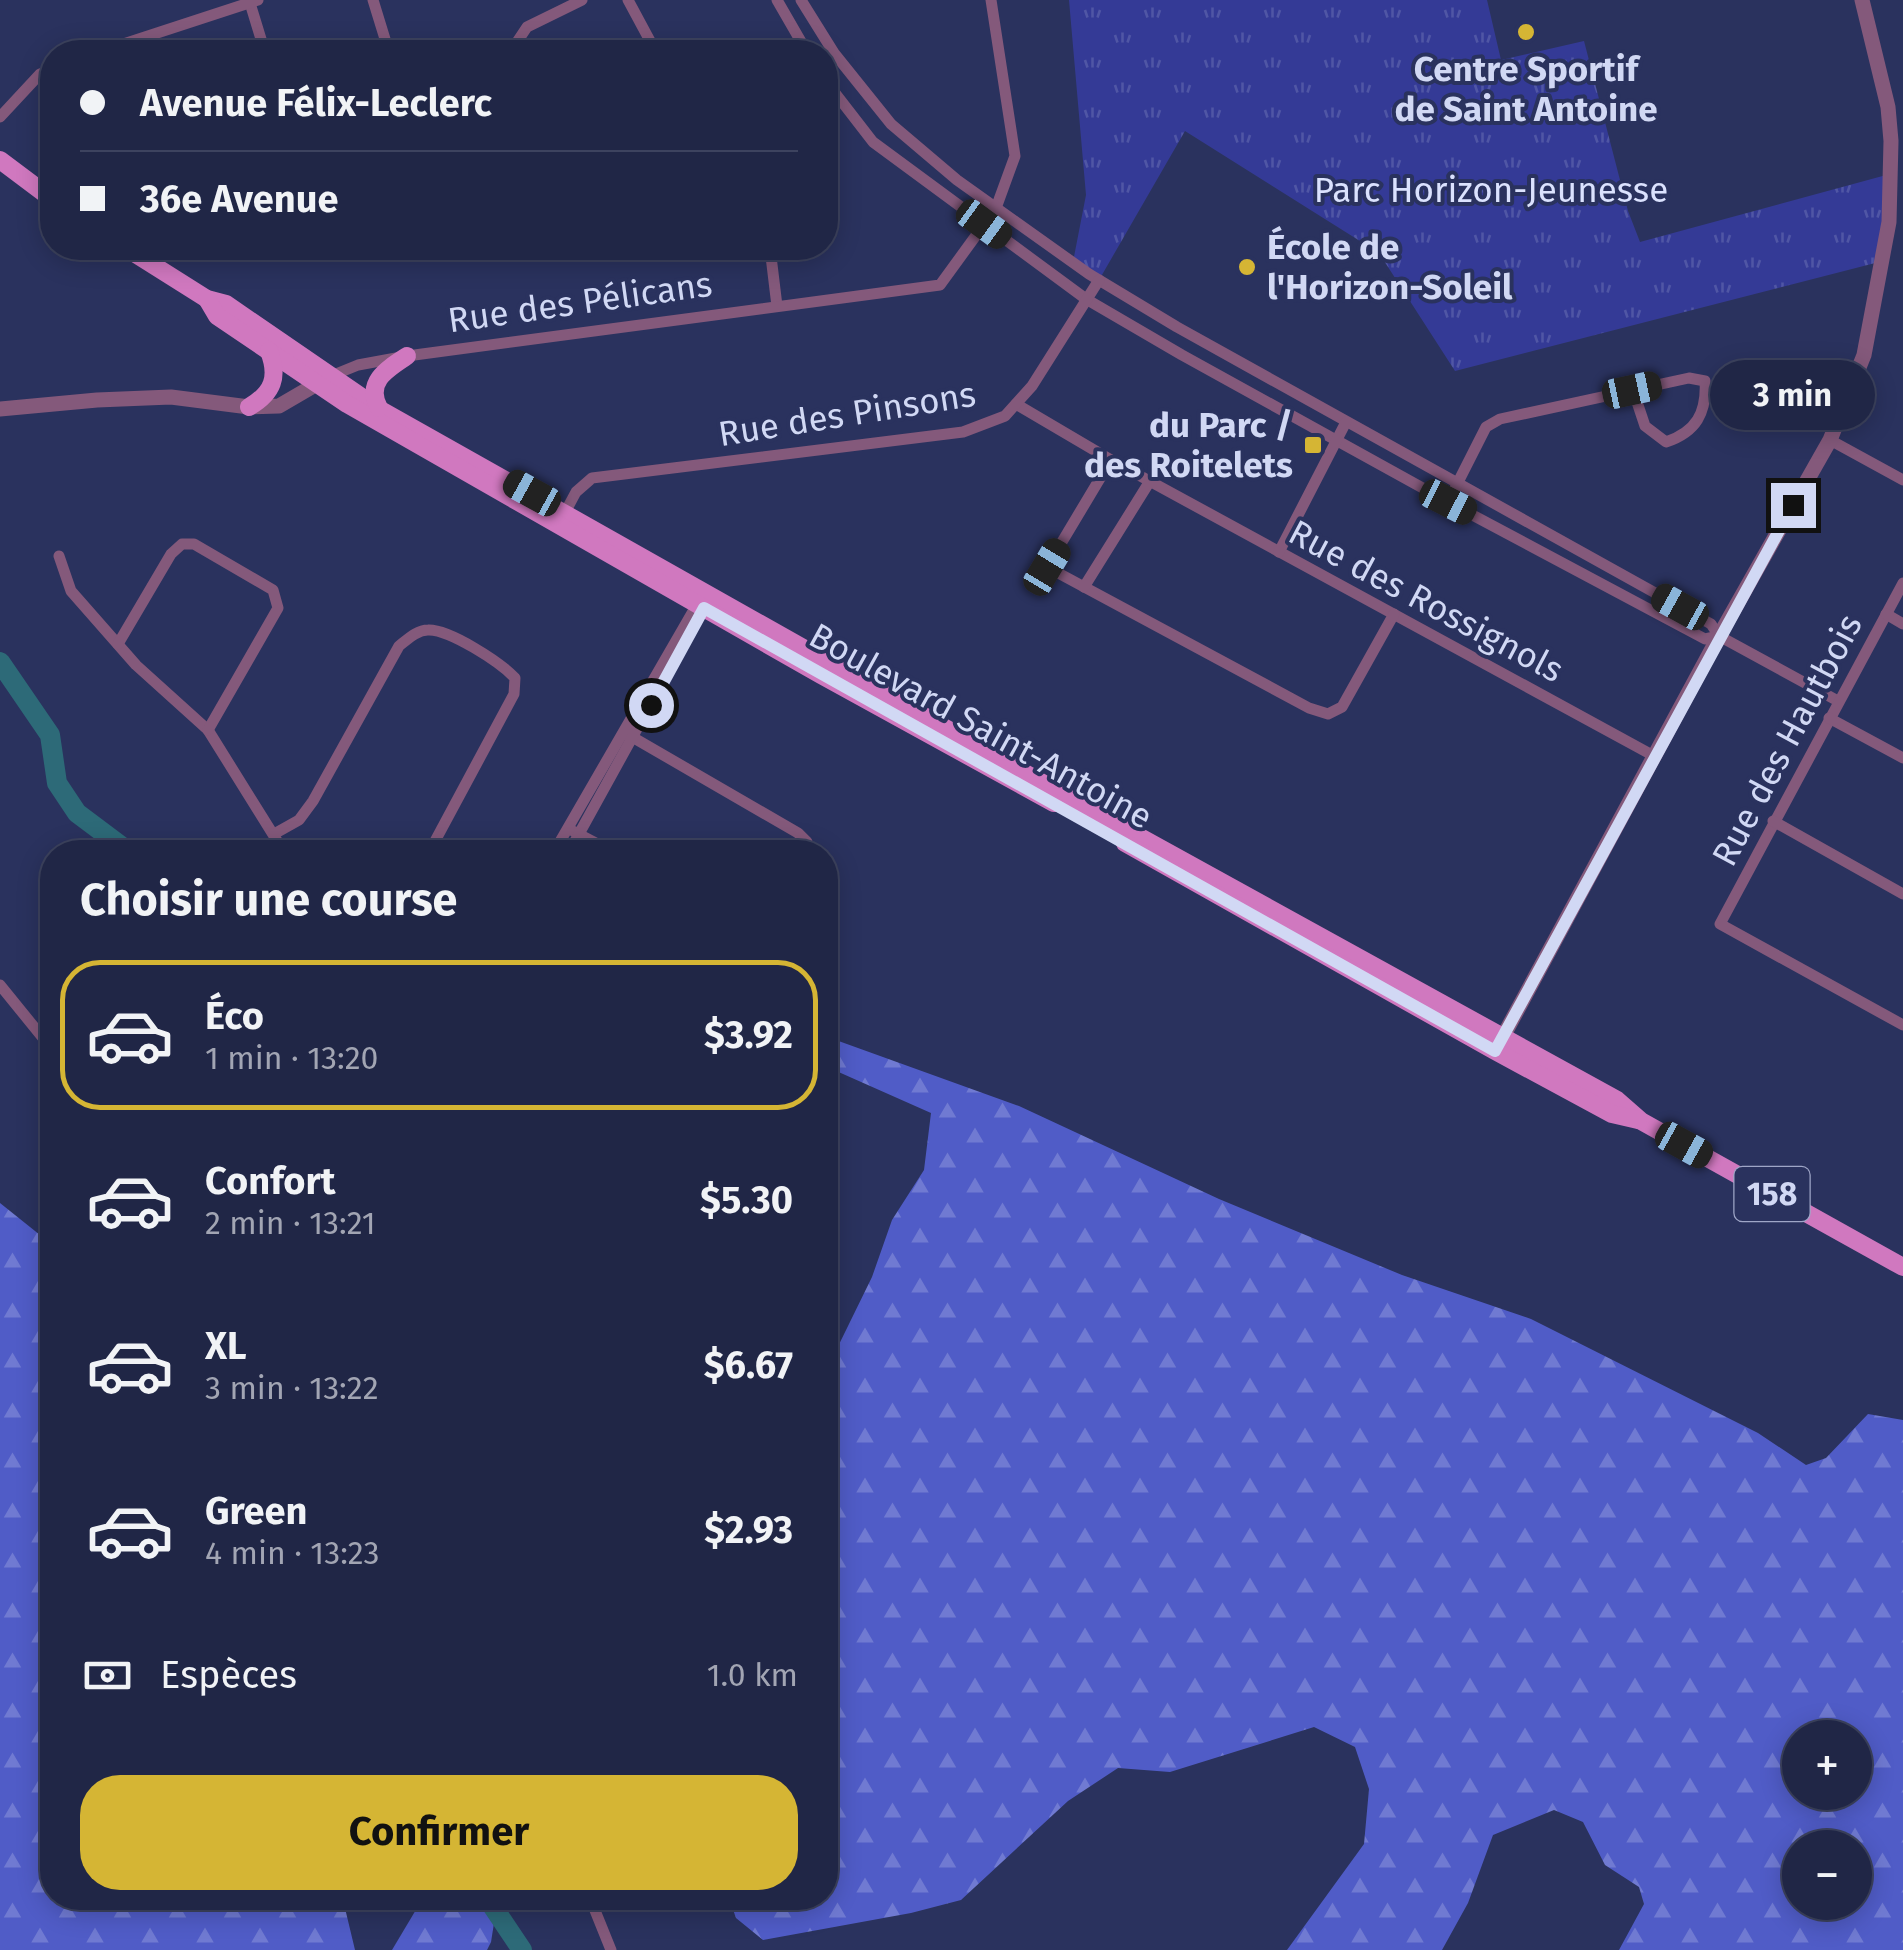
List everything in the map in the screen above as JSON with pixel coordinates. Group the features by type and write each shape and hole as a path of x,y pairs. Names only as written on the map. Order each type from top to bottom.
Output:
{"main road":[{"path":"0,160 40,190"},
{"name":"158","path":"145,260 206,298 226,304 324,380"},
{"name":"158","path":"206,298 217,316 268,350 380,408"},
{"path":"248,407 265,398 272,385 275,368 268,350"},
{"path":"380,408 373,397 375,385 383,372 407,356"},
{"name":"Boulevard Saint-Antoine","path":"324,380 347,404 562,518"},
{"name":"Boulevard Saint-Antoine","path":"380,408 704,601 1498,1045 1612,1114 1641,1121 1903,1267"}],"street":[{"path":"373,0 385,40"},
{"path":"519,40 527,27 582,0"},
{"path":"628,0 650,40"},
{"path":"777,0 800,40"},
{"path":"801,0 826,40"},
{"name":"Rue des Pélicans","path":"324,380 358,365 407,356 940,285 996,208 1015,156 991,0"},
{"path":"1498,1045 1719,636 1830,440 1864,355 1894,239 1890,174 1896,121 1862,0"},
{"path":"135,40 254,1 262,40"},
{"path":"838,58 890,124 996,208 1099,280 1194,337 1711,624 1719,636 1838,701"},
{"path":"0,116 40,74"},
{"path":"838,97 872,142 1086,299 1335,440 1705,639 1719,636"},
{"path":"771,260 777,306"},
{"name":"Rue des Pinsons","path":"562,518 576,492 592,478 963,432 1006,416 1032,386 1099,280"},
{"path":"1182,355 1194,337"},
{"path":"1448,502 1486,427 1500,418 1632,390 1689,378 1705,382 1706,397 1699,420 1687,435 1666,442 1645,426 1632,390"},
{"path":"0,409 171,398 248,407 279,406 324,380"},
{"name":"Rue des Rossignols","path":"1016,404 1111,460 1654,756"},
{"path":"1279,552 1346,422"},
{"path":"1830,440 1903,480"},
{"path":"1111,460 1047,567 1309,708 1328,714 1342,707 1394,614"},
{"path":"1084,587 1150,481"},
{"path":"118,644 171,554 182,544 194,544 273,590 278,608 208,730"},
{"path":"58,556 72,591 118,644 208,730 277,840"},
{"name":"Rue des Hautbois","path":"1903,582 1720,924 1903,1025"},
{"path":"565,840 704,601"},
{"path":"1886,614 1903,624"},
{"path":"274,834 299,820 313,801 400,646 419,631 434,629 501,663 514,678 514,694 435,840"},
{"path":"1829,718 1903,758"},
{"path":"628,735 805,840"},
{"path":"1773,821 1903,894"},
{"path":"572,840 574,831"},
{"path":"574,831 591,840"},
{"path":"0,985 40,1035"},
{"path":"595,1910 611,1950"}],"green space":[{"name":"Parc Horizon-Jeunesse","path":"1069,0 1487,0 1501,60 1584,41 1628,211 1640,242 1890,174 1883,261 1455,371 1379,253 1185,131 1099,280 1073,262 1086,195"},
{"path":"838,1041 1019,1106 1219,1199 1402,1275 1531,1319 1758,1433 1806,1465 1826,1458 1868,1414 1903,1420 1903,1950 1619,1950 1644,1904 1639,1887 1605,1865 1583,1822 1554,1810 1493,1835 1468,1903 1442,1950 1287,1950 1364,1844 1369,1789 1355,1747 1314,1727 1170,1772 1118,1768 1068,1801 961,1900 763,1940 736,1918 733,1910 838,1910 838,1346 872,1277 892,1220 924,1170 931,1113 838,1072"},
{"path":"0,1203 40,1235 40,1910 345,1910 355,1950 0,1950"},
{"path":"416,1910 496,1910 487,1950 392,1950"}],"waterway":[{"path":"0,662 50,735 57,783 77,813 113,840"},
{"path":"495,1910 522,1950"}],"place":[{"name":"Centre Sportif de Saint Antoine","path":"1526,32"},
{"name":"École de l'Horizon-Soleil","path":"1247,267"},
{"name":"du Parc / des Roitelets","path":"1313,445"}],"route":[{"path":"651,705 704,608 1495,1051 1793,505"}]}
